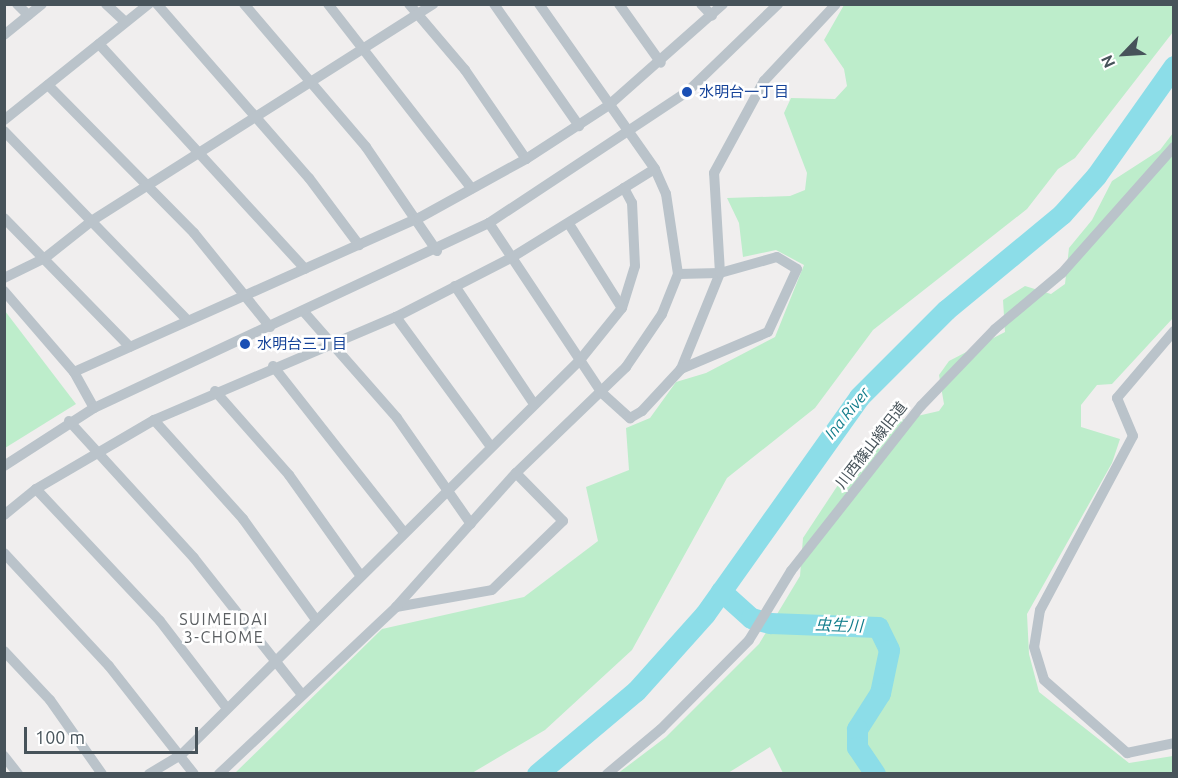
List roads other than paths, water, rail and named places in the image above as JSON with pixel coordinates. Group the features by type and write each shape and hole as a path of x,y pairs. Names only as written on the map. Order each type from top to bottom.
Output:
{"street":[{"path":"17,4 28,15"},
{"path":"4,35 42,4"},
{"path":"106,4 125,22"},
{"path":"4,120 149,4"},
{"path":"157,4 359,245"},
{"path":"244,4 419,218 437,250"},
{"path":"328,4 366,48 472,189"},
{"path":"409,4 465,70 526,159"},
{"path":"4,278 45,258 93,220 202,155 433,4"},
{"path":"494,4 579,126"},
{"path":"219,774 300,692 396,607 516,473 602,393 640,350 678,274 673,223 655,169 539,4"},
{"path":"619,4 661,63"},
{"path":"701,4 712,16"},
{"path":"74,372 419,218 526,159 609,105 661,63 723,4"},
{"path":"681,369 720,273 714,173 764,81 836,4"},
{"path":"4,466 69,421 94,408 437,250 489,223 630,134 733,53 775,6"},
{"path":"99,44 305,270"},
{"path":"48,85 194,232 270,327"},
{"path":"4,131 93,220 188,321"},
{"name":"川西篠山線旧道","path":"607,774 661,729 749,640 791,571 921,406 995,330 1062,273 1173,147"},
{"path":"4,515 36,489 154,420 273,366 396,316 511,258 655,169"},
{"path":"149,774 181,755 226,707 316,620 532,401 580,360 622,308 635,266 636,235 624,188"},
{"path":"4,218 130,347"},
{"path":"489,223 602,393 630,418 681,369 768,332 797,269 777,257 720,273 678,274"},
{"path":"569,224 622,308"},
{"path":"455,286 532,401"},
{"path":"4,291 74,372 94,408"},
{"path":"304,312 334,343 447,487 471,524"},
{"path":"396,316 489,444"},
{"path":"1173,331 1117,398 1133,436 1040,609 1034,647 1044,680 1127,753 1173,743"},
{"path":"273,366 403,531"},
{"path":"215,391 289,475 360,575"},
{"path":"154,420 243,519 316,620"},
{"path":"69,421 194,558 300,692"},
{"path":"396,607 492,590 562,521 516,473"},
{"path":"36,489 160,621 226,707"},
{"path":"4,553 109,666 194,774"},
{"path":"4,651 50,700 102,774"},
{"path":"4,756 18,774"}],"waterway":[{"name":"Ina River","path":"537,774 636,691 705,614 859,397 946,310 1062,214 1096,176 1174,66"},
{"name":"虫生川","path":"721,591 751,618 770,623 878,627 889,650 880,693 857,729 857,747 875,774"}],"place":[{"name":"水明台一丁目","path":"687,92"},
{"name":"水明台三丁目","path":"245,344"}],"district":[{"name":"SUIMEIDAI 3-CHOME","path":"224,628"}]}
